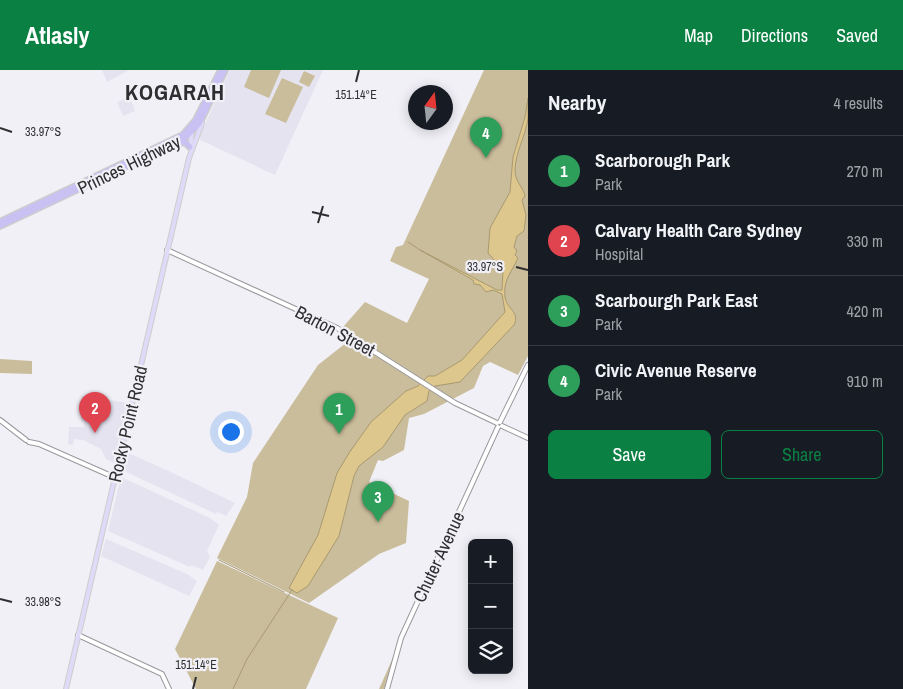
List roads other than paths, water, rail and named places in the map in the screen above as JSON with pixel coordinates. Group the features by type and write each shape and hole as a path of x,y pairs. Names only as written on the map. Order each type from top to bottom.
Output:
{"highway":[{"name":"Princes Highway","path":"0,222 166,145 183,135 192,126 221,70"},
{"name":"Princes Highway","path":"0,226 168,148 191,134 209,106 225,70"},
{"path":"168,148 184,142 190,147"}],"main road":[{"name":"Rocky Point Road","path":"189,158 209,106"},
{"name":"Rocky Point Road","path":"66,689 189,158 192,126"}],"street":[{"name":"Barton Street","path":"168,250 337,328 459,406 528,438"},
{"name":"Chuter Avenue","path":"387,689 402,638 528,365"},
{"path":"0,420 27,441 39,444 116,478"},
{"path":"78,635 162,674 169,689"}],"waterway":[{"path":"408,242 420,250"},
{"path":"219,560 284,592"},
{"path":"233,689 247,659 292,590"}],"place":[{"name":"Civic Avenue Reserve","path":"486,158"},
{"name":"Calvary Health Care Sydney","path":"95,433"},
{"name":"Scarborough Park","path":"339,434"},
{"name":"Scarbourgh Park East","path":"378,522"}],"district":[{"name":"KOGARAH","path":"175,92"}]}
